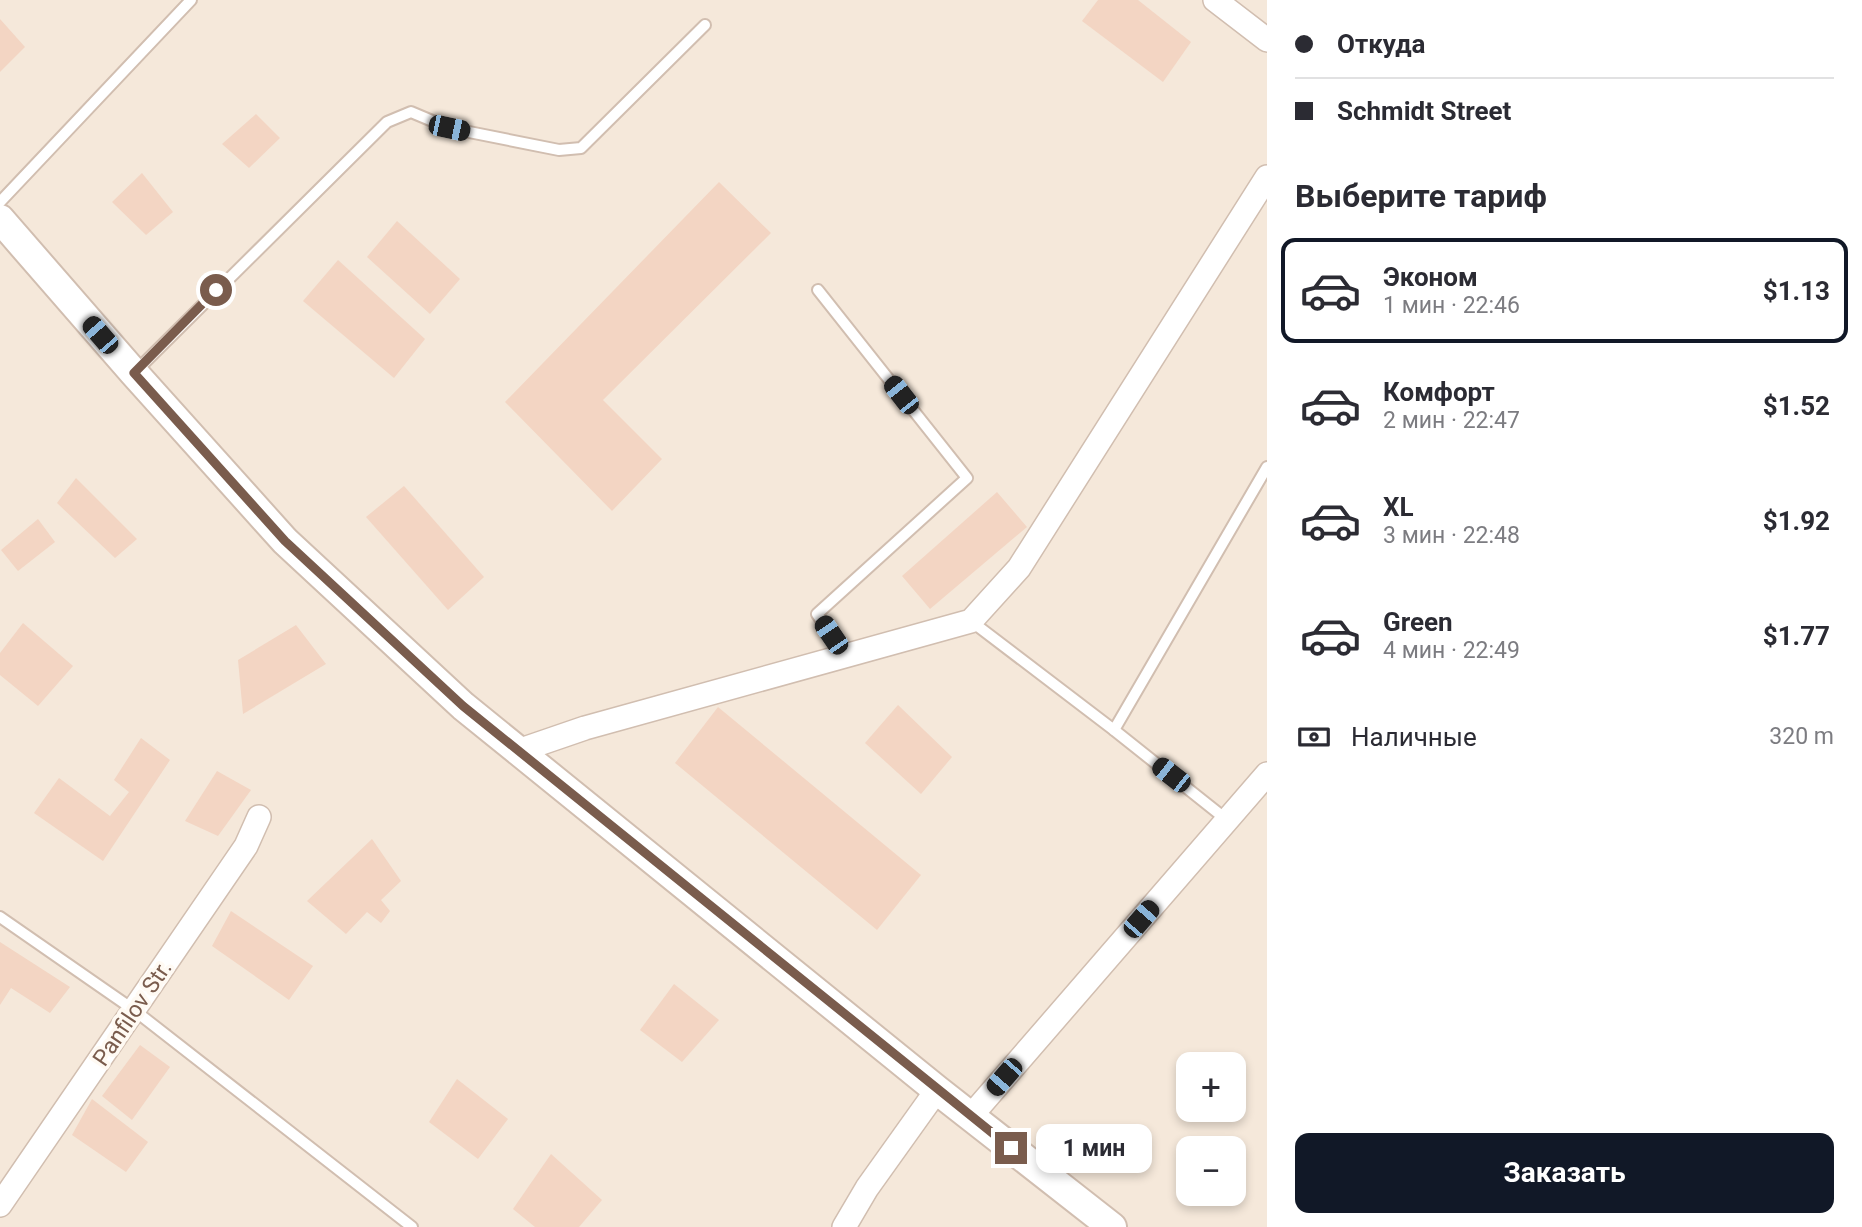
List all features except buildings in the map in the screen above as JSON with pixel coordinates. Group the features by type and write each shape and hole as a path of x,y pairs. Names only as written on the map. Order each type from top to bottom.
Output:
{"street":[{"path":"1215,0 1267,40"},
{"path":"518,751 585,728 971,621 1019,568 1267,177"},
{"path":"0,219 285,541 463,706 970,1117 1112,1227"},
{"path":"970,1117 1267,774"},
{"name":"Panfilov Str.","path":"0,1205 246,846 259,817"},
{"path":"844,1227 867,1188 937,1090"}],"lane":[{"path":"0,202 191,0"},
{"path":"134,373 387,122 411,112 449,128 559,150 580,148 705,25"},
{"path":"818,290 967,478 817,614 845,656"},
{"path":"1114,730 1267,467"},
{"path":"971,621 1227,820"},
{"path":"0,917 134,1010 412,1227"}],"shaded area":[{"path":"0,0 1267,0 1267,1227 0,1227"}],"route":[{"path":"216,290 134,373 285,541 463,706 1011,1148"}]}
